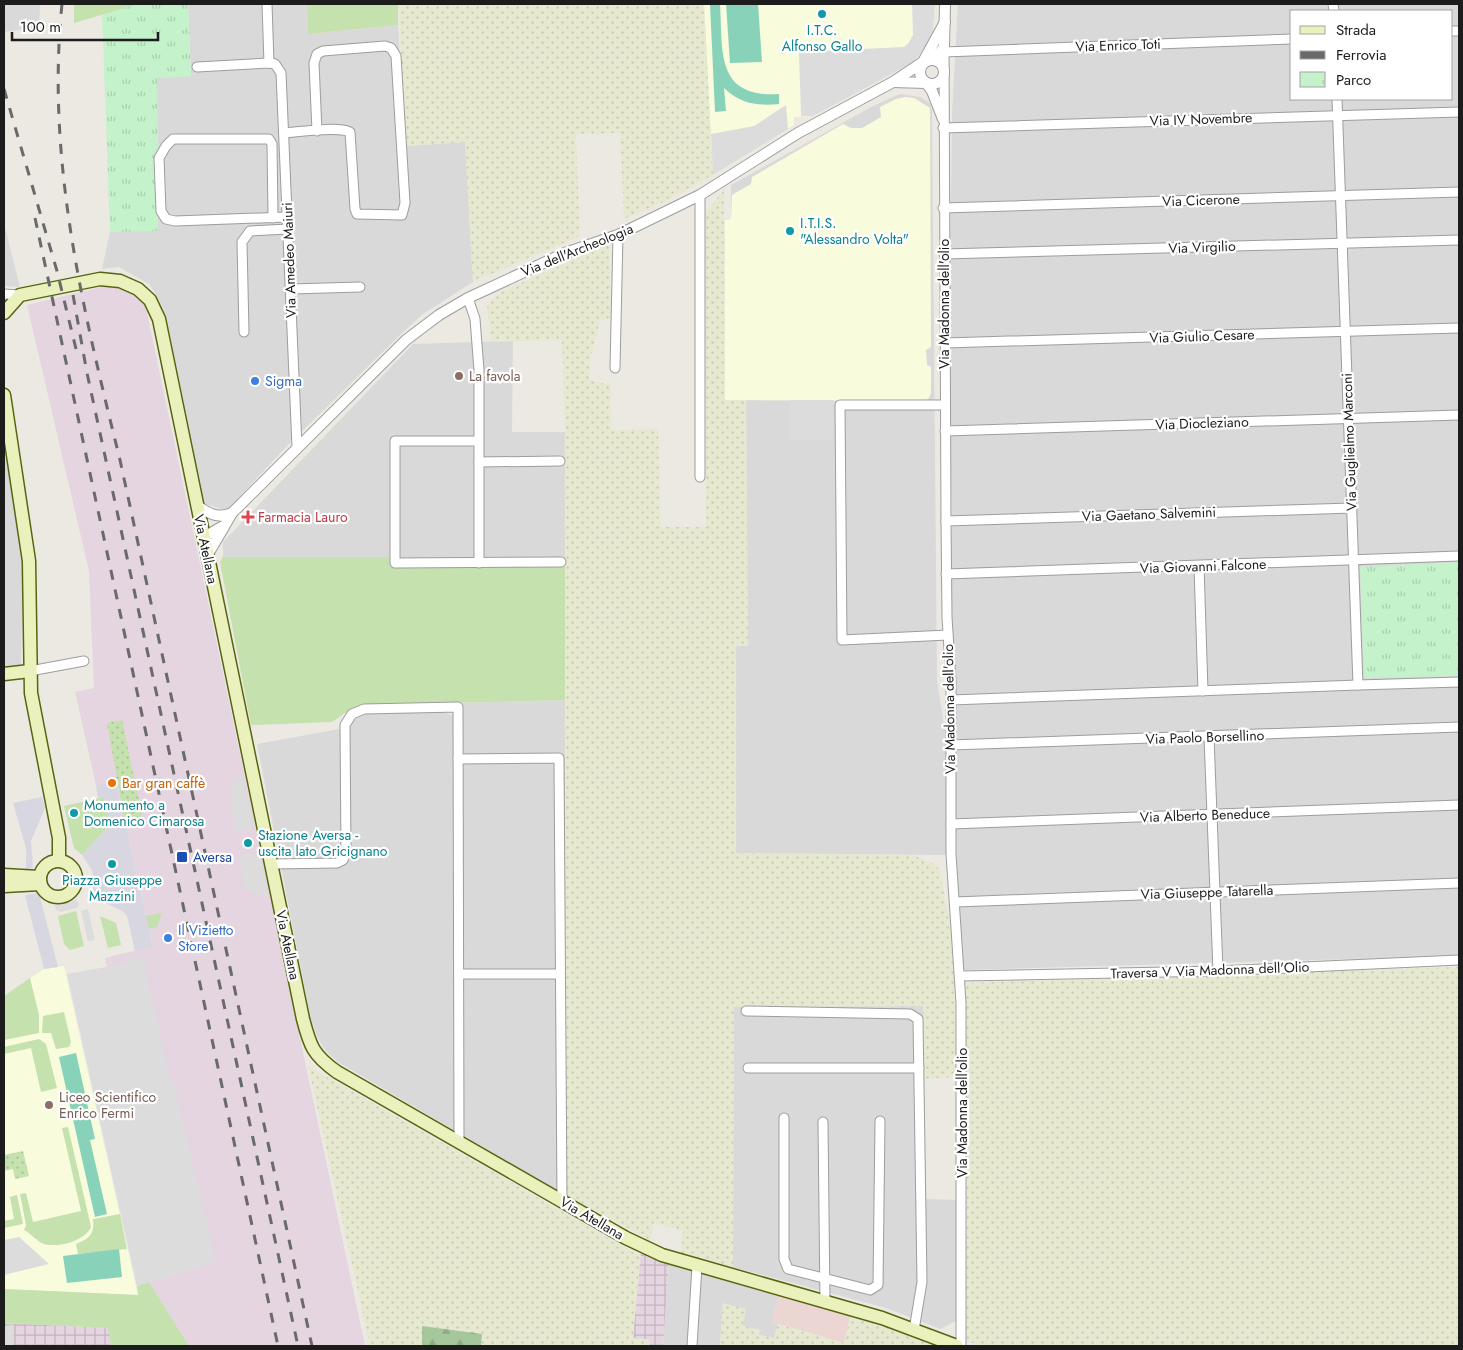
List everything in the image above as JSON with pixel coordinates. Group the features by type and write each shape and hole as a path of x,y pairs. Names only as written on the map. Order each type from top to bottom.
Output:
{"main road":[{"name":"Via Atellana","path":"20,295 100,279 120,281 138,289 150,300 160,319 303,1019 309,1044 318,1058 337,1072 626,1238 662,1255 914,1330 957,1346"},
{"path":"4,313 20,295"},
{"path":"4,395 29,561 31,692 59,838 60,860"},
{"path":"4,674 30,671"},
{"path":"60,860 74,870 76,882 70,893 65,896 53,896 43,890 40,881 46,865 60,860"},
{"path":"4,875 40,881"},
{"path":"4,886 40,881"}],"street":[{"path":"196,67 269,63 267,4"},
{"name":"Via dell'Archeologia","path":"944,49 945,4"},
{"name":"Via dell'Archeologia","path":"203,530 227,518 406,340 439,315 468,298 565,253 618,235 700,195 798,133 893,82 923,62 945,22"},
{"name":"Via Enrico Toti","path":"944,49 1290,39"},
{"path":"284,133 317,132 345,130 350,132 355,209 358,214 402,215 405,203 396,56 391,48 385,46 323,51 317,54 314,63 317,132"},
{"path":"943,123 934,95 919,72 923,62 934,59 944,49"},
{"name":"Via Madonna dell'olio","path":"944,49 946,574 951,700 951,824 960,976 963,1206 961,1346"},
{"path":"893,82 939,82 944,71 942,64 934,59"},
{"name":"Via Amedeo Maiuri","path":"269,63 276,64 281,73 297,447"},
{"name":"Via Guglielmo Marconi","path":"1337,100 1358,685"},
{"name":"Via IV Novembre","path":"943,123 1459,112"},
{"path":"274,218 272,144 268,139 173,139 166,146 159,158 161,211 166,219 174,221 274,218 288,217"},
{"name":"Via Cicerone","path":"944,208 1459,192"},
{"path":"700,195 700,477"},
{"path":"244,332 242,242 250,230 288,229"},
{"path":"616,368 618,235"},
{"name":"Via Virgilio","path":"944,254 1459,240"},
{"path":"290,289 360,288"},
{"path":"4,294 20,295"},
{"path":"468,298 475,319 477,337 479,563"},
{"name":"Via Giulio Cesare","path":"945,343 1459,328"},
{"path":"945,406 840,405 842,640 948,635"},
{"name":"Via Diocleziano","path":"945,431 1459,414"},
{"path":"478,441 395,442 395,563 561,562"},
{"path":"479,462 560,461"},
{"path":"198,506 227,518 208,554"},
{"name":"Via Gaetano Salvemini","path":"946,521 1352,508"},
{"name":"Via Giovanni Falcone","path":"946,574 1459,556"},
{"path":"1199,566 1203,691"},
{"path":"30,671 84,661"},
{"path":"951,700 1459,682"},
{"path":"271,864 338,863 343,860 346,853 344,725 352,714 364,709 458,706 459,1142"},
{"name":"Via Paolo Borsellino","path":"951,744 1209,737 1459,727"},
{"path":"1209,737 1218,971"},
{"path":"458,758 559,758 562,1201"},
{"name":"Via Alberto Beneduce","path":"951,824 1459,804"},
{"name":"Via Giuseppe Tatarella","path":"955,902 1459,883"},
{"name":"Traversa V Via Madonna dell'Olio","path":"960,976 1218,971 1459,960"},
{"path":"458,974 560,974"},
{"path":"746,1011 910,1014 918,1019 922,1282 914,1330"},
{"path":"748,1068 919,1068"},
{"path":"784,1118 784,1260 788,1269 870,1290 878,1285 880,1121"},
{"path":"823,1122 825,1303"},
{"path":"692,1346 697,1266"}],"shaded area":[{"path":"4,4 40,4 39,27 4,32"},
{"path":"188,4 307,4 308,34 398,25 406,146 465,142 473,282 423,314 403,332 287,446 229,508 222,509 205,504 166,315 156,294 149,284 119,267 102,269 110,232 158,230 157,78 191,76"},
{"path":"398,4 704,4 713,175 668,200 624,219 620,133 576,134 580,236 473,282 465,142 406,146"},
{"path":"704,4 935,4 933,30 924,49 914,62 813,116 794,117 794,125 713,175"},
{"path":"912,4 935,4 933,30 930,40 914,62 813,116 801,116 799,52 904,47 913,35"},
{"path":"958,4 1459,4 1459,724 954,741 949,578 952,528 949,345 952,113"},
{"path":"900,94 920,97 930,103 932,111 937,681 947,744 947,855 736,853 736,646 748,645 746,400 725,220 731,219 731,185 873,106"},
{"path":"905,97 914,98 930,108 931,347 926,350 927,365 931,367 931,393 929,398 925,401 725,400 725,220 731,219 732,195 751,184 752,177 843,124 851,128 862,128 881,117 880,107"},
{"path":"786,105 788,129 713,175 711,134 754,126"},
{"path":"724,190 725,400 746,400 748,646 736,646 736,853 912,855 935,864 940,871 954,949 959,1077 924,1079 923,1006 734,1007 733,1267 681,1254 683,1231 654,1223 650,1240 566,1196 565,432 562,340 491,342 487,305 501,292 609,243 611,313 610,318 600,320 590,361 589,379 595,382 610,384 611,430 658,429 661,527 706,527 705,213"},
{"path":"4,223 19,283 19,287 4,286"},
{"path":"106,286 119,286 135,293 143,302 147,313 365,1346 189,1346 149,1282 196,1268 134,1093 105,958 153,946 116,781 96,785 75,692 94,688 89,571 27,305"},
{"path":"513,341 512,432 565,432 565,566 389,567 389,557 223,557 223,542 413,344"},
{"path":"790,400 833,400 833,440 790,440"},
{"path":"4,442 23,558 21,667 4,668"},
{"path":"565,700 566,1196 338,1062 325,1050 311,1020 257,744 350,727 353,721 361,715 372,713 441,711 451,715 462,715 463,703"},
{"path":"1459,729 1459,956 964,970 957,889 955,747"},
{"path":"242,774 255,829 235,831 229,802 233,801 230,785"},
{"name":"Piazza Giuseppe Mazzini","path":"116,781 153,947 135,951 127,916 122,911 95,898 92,894 94,882 92,870 82,855 110,825 104,798 98,798 96,785"},
{"path":"42,797 45,808 31,841 33,867 26,870 26,848 13,803"},
{"path":"260,854 269,898 245,889 239,857"},
{"path":"39,893 58,967 44,969 25,895"},
{"path":"76,899 79,905 76,908 61,912 56,910 55,904"},
{"path":"88,909 95,940 88,941 81,911"},
{"path":"136,957 138,962 144,961 171,1084 174,1084 216,1262 137,1286 67,974 128,963 127,959"},
{"name":"Liceo Scientifico Enrico Fermi","path":"64,966 138,1295 4,1289 4,996 44,969"},
{"path":"1459,967 1459,1346 980,1346 965,1340 967,1208 964,983"},
{"path":"923,1006 926,1199 958,1200 956,1321 940,1329 886,1308 733,1267 734,1007"},
{"path":"308,1066 640,1256 633,1338 650,1340 649,1346 481,1346 481,1334 422,1327 422,1346 370,1346"},
{"path":"19,1237 49,1264 4,1275 4,1240"},
{"path":"641,1250 669,1261 663,1346 649,1346 650,1340 633,1338"},
{"path":"669,1261 779,1293 772,1322 778,1324 774,1338 759,1335 759,1330 742,1326 723,1303 720,1346 663,1346"},
{"path":"779,1293 851,1313 844,1343 772,1322"},
{"path":"723,1303 746,1309 743,1326 760,1330 759,1335 774,1338 778,1324 844,1343 850,1316 889,1326 918,1336 938,1346 720,1346"},
{"path":"4,1323 109,1328 111,1346 4,1346"},
{"path":"14,1325 13,1346 4,1346 4,1326"}],"green space":[{"path":"74,4 139,4 74,23"},
{"path":"139,4 188,4 191,76 157,78 158,231 110,232 102,15"},
{"path":"307,4 398,4 398,25 308,34"},
{"path":"710,4 720,4 723,54 733,80 743,88 758,93 779,94 779,104 764,105 743,101 724,88 726,111 715,112"},
{"path":"726,4 758,4 762,62 730,63"},
{"path":"223,557 389,557 390,567 565,566 565,700 366,705 348,711 332,722 251,725 220,562"},
{"path":"1459,562 1459,676 1364,678 1360,567"},
{"path":"122,720 143,820 125,823 107,723"},
{"path":"104,797 110,825 82,855 74,848 64,806"},
{"path":"76,911 84,946 70,950 64,944 58,916"},
{"path":"162,913 157,927 148,929 145,916"},
{"path":"100,916 116,923 121,945 108,948"},
{"path":"30,978 39,1015 39,1033 4,1040 4,996"},
{"path":"64,1012 71,1042 69,1047 56,1049 51,1033 42,1033 43,1016"},
{"path":"39,1039 46,1044 57,1088 41,1092 31,1048 4,1054 4,1047"},
{"path":"76,1053 95,1139 90,1140 107,1214 95,1217 59,1057"},
{"path":"68,1127 91,1227 88,1232 77,1240 56,1245 44,1244 24,1230 26,1225 20,1194 26,1193 33,1222 81,1211 62,1128"},
{"path":"23,1151 29,1176 15,1179 13,1169 4,1171 4,1155"},
{"path":"17,1195 23,1224 4,1228 4,1221 14,1219 10,1197"},
{"path":"120,1214 127,1249 78,1254 76,1244 90,1235 93,1229 93,1219"},
{"path":"119,1249 122,1277 67,1283 63,1256"},
{"path":"149,1282 189,1346 111,1346 108,1328 4,1323 4,1289 138,1295 137,1286"},
{"path":"422,1326 482,1334 481,1346 422,1346"}],"railway":[{"path":"62,4 58,62 59,120 71,234 81,291 120,460 312,1346"},
{"path":"4,89 57,271 76,349"},
{"path":"35,218 278,1346"},
{"path":"73,295 87,373 298,1346"}],"place":[{"name":"I.T.C. Alfonso Gallo","path":"822,14"},
{"name":"I.T.I.S. \"Alessandro Volta\"","path":"790,231"},
{"name":"La favola","path":"459,376"},
{"name":"Sigma","path":"255,381"},
{"name":"Farmacia Lauro","path":"248,517"},
{"name":"Bar gran caffè","path":"112,783"},
{"name":"Monumento a Domenico Cimarosa","path":"74,813"},
{"name":"Stazione Aversa - uscita lato Gricignano","path":"248,843"},
{"name":"Aversa","path":"182,857"},
{"name":"Piazza Giuseppe Mazzini","path":"112,864"},
{"name":"Il Vizietto Store","path":"168,938"},
{"name":"Liceo Scientifico Enrico Fermi","path":"49,1105"}]}
